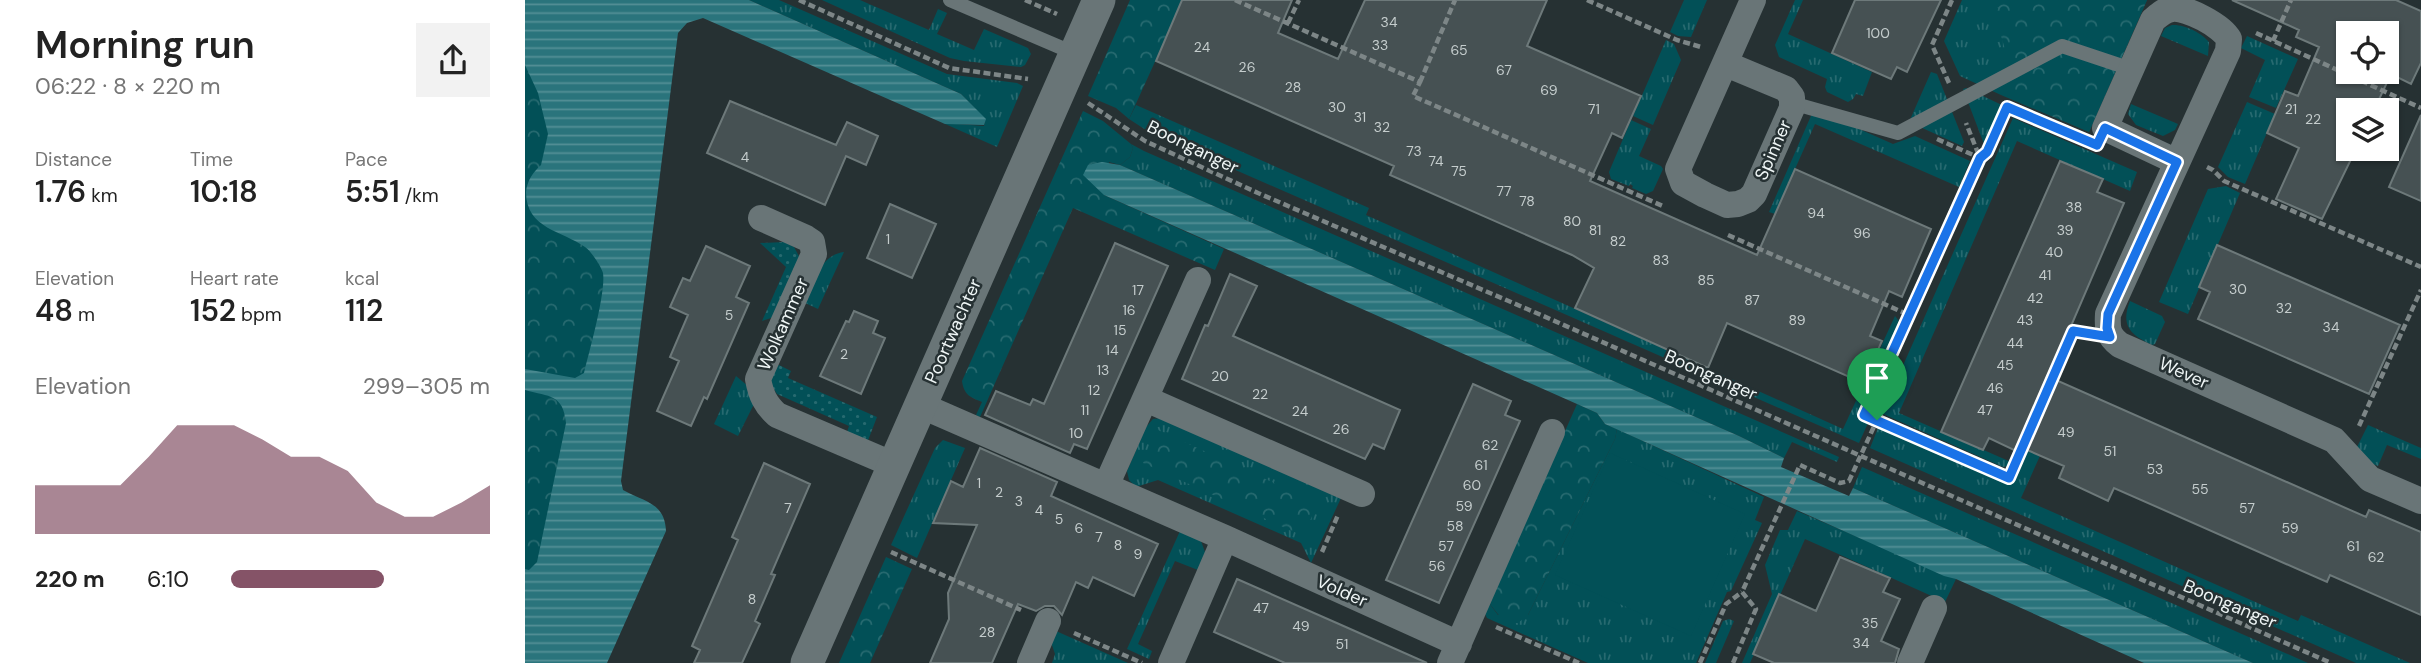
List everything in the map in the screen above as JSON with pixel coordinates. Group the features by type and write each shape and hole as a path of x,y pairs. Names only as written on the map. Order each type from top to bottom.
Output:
{"street":[{"name":"Poortwachter","path":"807,663 1099,0"},
{"name":"Spinner","path":"1727,61 1786,89 1792,97 1792,103 1754,194 1748,200 1727,205 1688,187 1679,177 1678,169 1753,0"},
{"path":"2110,337 2107,328 2108,314 2228,51 2229,39 2218,26 2182,10 2173,9 2162,12 2153,20 2105,128 2179,158"},
{"name":"Wolkammer","path":"761,218 806,238 811,242 814,254 758,379 766,405 777,415 894,465"},
{"path":"1106,486 1198,280"},
{"name":"Wever","path":"2110,337 2120,345 2334,440 2370,479 2421,501"},
{"path":"1146,399 1355,491"},
{"name":"Volder","path":"920,405 1317,580 1454,654 1552,432"},
{"path":"1171,663 1225,538"},
{"path":"1910,663 1934,608"},
{"path":"1030,663 1048,621"}],"lane":[{"path":"950,0 1076,54"},
{"path":"1792,103 1898,134 2062,46 2131,69"}],"path":[{"path":"799,0 950,68 1021,76"},
{"path":"1235,0 1420,82"},
{"path":"1288,23 1299,0"},
{"path":"1455,0 1413,96 1668,208"},
{"path":"1587,0 1677,40 1692,43 1727,61"},
{"path":"1951,87 1932,45 1952,0"},
{"path":"2273,41 2291,0"},
{"path":"2225,32 2242,27 2421,108"},
{"path":"1946,75 1958,80"},
{"name":"Boonganger","path":"1086,102 1145,141 1233,182 1541,314 2331,663"},
{"path":"2105,128 2097,145 2008,104 1987,152 1980,158 1864,415 2009,478 2073,331 2110,337"},
{"path":"1965,122 1980,158"},
{"path":"2179,158 2213,170 2224,181 2421,267"},
{"path":"1723,232 1909,315"},
{"path":"2347,454 2421,290"},
{"path":"1700,663 1726,604 1742,592 1800,465 1840,484 1849,481 1877,420"},
{"path":"1317,580 1319,557 1355,491"},
{"path":"862,539 1142,663"},
{"path":"1733,663 1756,609 1742,592"},
{"path":"1471,616 1579,663"}],"green space":[{"path":"525,0 628,264 525,663"},
{"path":"749,0 779,0 947,74 1023,86 997,147 943,123 984,126 985,119 961,94"},
{"path":"822,0 860,0 929,30 938,9 947,13 937,34 974,50 984,29 1028,48 1031,54 1021,67 950,58"},
{"path":"1130,0 1183,0 1129,119 1116,108 1088,96"},
{"path":"1684,0 1707,0 1691,37 1670,32"},
{"path":"1795,0 1803,0 1788,34 1872,72 1863,96 1856,94 1848,102 1827,92 1827,79 1779,57 1775,45"},
{"path":"1962,0 2147,0 2089,132 2007,93 2001,95 1960,76 1944,41"},
{"path":"2002,0 2147,0 2089,132 2001,95 2011,70 1995,15"},
{"path":"2172,25 2197,32 2206,39 2209,42 2208,56 2161,36 2165,28"},
{"path":"2247,36 2298,59 2276,108 2249,97 2265,60 2241,48"},
{"path":"1666,40 1674,44 1681,60 1653,125 1633,116"},
{"path":"1931,72 1937,74 1964,142 1962,146 1909,122"},
{"path":"1963,89 2004,106 1984,144"},
{"path":"2247,102 2275,114 2245,184 2228,177 2218,167"},
{"path":"2131,104 2178,124 2175,130 2163,136 2136,125 2128,114"},
{"path":"1136,105 1369,208 1366,215 1843,429 1895,316 1899,321 1857,418 1868,423 1859,443 1149,132 1129,119"},
{"path":"1814,109 1893,144 1915,136 1970,161 1959,187 1815,124 1775,214 1769,212"},
{"path":"1083,111 1103,121 1133,148 1130,157 1120,165 1109,162 1104,195 1224,249 1215,270 1073,208 980,417 976,415 982,402 968,395 962,381"},
{"path":"2013,118 2137,172 2130,191 2017,141 1899,413 2011,462 2009,466 2003,467 1874,410 1881,396 1893,388"},
{"path":"1631,120 1651,129 1639,156 1663,169 1653,191 1646,194 1632,188 1630,184 1629,186 1611,179 1609,172"},
{"path":"1131,144 1839,457 1837,462 1792,442 1784,458 1120,165 1130,157 1133,148"},
{"path":"2226,186 2240,193 2188,314 2159,302 2208,189"},
{"path":"785,242 794,247 801,260 774,317 762,321 786,267 760,243"},
{"path":"844,252 818,309 803,302 823,264 836,254"},
{"path":"2130,301 2162,316 2165,322 2155,344 2145,341 2129,329 2126,317"},
{"path":"779,365 791,371 788,378 877,417 867,443 846,435 849,426 777,394 769,381"},
{"path":"736,376 749,387 755,402 738,436 714,424"},
{"path":"2057,384 2071,387 2021,498 2298,621 2301,615 2410,663 2356,663 1870,448 1878,428 1881,427 2008,483 2015,481"},
{"path":"1577,404 1597,413 1605,424 1617,429 1615,439 1528,615 1518,623 1505,623 1489,603"},
{"path":"1161,418 1341,498 1311,563 1301,543 1158,480 1136,487 1129,480 1127,471 1146,427 1153,419"},
{"path":"2368,425 2421,448 2421,459 2387,445 2378,466 2373,464 2357,447"},
{"path":"1617,429 1764,497 1755,520 1762,523 1731,591 1727,592 1696,663 1588,663 1487,618 1485,614 1489,603 1498,615 1528,615 1615,439"},
{"path":"1158,430 1318,503 1303,536 1143,463"},
{"path":"943,440 965,448 917,558 891,545 935,448"},
{"path":"1610,453 1745,514 1691,636 1555,575"},
{"path":"1862,467 2308,663 2253,663 1853,488"},
{"path":"1797,511 1956,579 1945,602 1805,539 1750,663 1742,663 1772,594 1765,565 1780,530 1788,530"},
{"path":"1180,531 1201,541 1206,555 1198,570 1175,561 1138,644 1152,651 1149,659 1127,649"},
{"path":"886,557 912,569 870,663 839,663"},
{"path":"1723,621 1734,621 1716,663 1705,663"},
{"path":"1056,631 1128,663 1052,663 1055,654 1051,642"}],"shaded area":[{"path":"525,0 749,0 961,94 986,119 984,125 945,124 703,18 687,23 678,33 621,481 623,490 658,509 665,522 666,531 607,663 525,663 525,569 529,570 537,562 566,423 562,407 554,398 525,390 525,369 575,378 584,373 600,308 603,273 587,249 539,221 528,204 528,184 541,165 548,134 538,93 525,65"},
{"path":"1102,162 1120,165 1739,436 1784,458 1781,467 1849,496 1853,488 2253,663 2144,663 1944,576 1605,424 1597,413 1104,195 1083,175 1088,165"}],"building":[{"path":"1182,0 1292,0 1278,33 1338,59 1365,0 1547,0 1527,46 1641,96 1622,138 1612,133 1590,181 1757,255 1795,169 1931,229 1902,297 1889,291 1870,336 1882,341 1863,383 1727,323 1708,368 1575,308 1594,268 1572,255 1390,175 1394,166 1156,61"},
{"path":"1855,0 1941,0 1907,72 1897,67 1891,79 1832,53"},
{"path":"2232,0 2396,0 2421,11 2421,63 2411,84 2399,78 2399,21 2336,21 2336,84 2386,84 2380,98 2336,98 2336,161 2350,161 2322,219 2276,199 2299,148 2267,133 2285,91 2298,96 2319,47 2296,37 2299,30"},
{"path":"730,101 836,145 847,122 878,136 866,165 846,156 825,205 707,153"},
{"path":"2421,115 2421,201 2389,187"},
{"path":"2060,161 2103,179 2097,192 2124,203 2049,377 2366,517 2369,510 2421,532 2421,615 2330,575 2327,582 2114,488 2108,501 2059,478 2064,466 2018,446 2016,451 1989,438 1983,450 1941,432"},
{"path":"890,204 936,224 912,278 867,258"},
{"path":"1115,243 1168,266 1087,449 1074,444 1070,453 985,415 996,391 1030,405 1033,399 1044,404"},
{"path":"2217,245 2400,325 2369,394 2198,319 2210,292 2199,287"},
{"path":"706,246 750,266 736,297 749,303 707,399 704,397 691,426 657,411 679,361 670,357 688,315 670,307 683,278 690,281"},
{"path":"1230,274 1257,286 1233,336 1400,410 1384,449 1373,444 1365,459 1182,379"},
{"path":"854,311 878,321 873,333 885,338 861,394 820,376 846,321 849,322"},
{"path":"1473,384 1511,401 1505,415 1520,421 1439,603 1386,580"},
{"path":"980,448 1057,482 1051,496 1158,544 1134,596 1093,577 1088,588 1076,582 1062,615 1054,606 1045,606 1036,611 1018,604 992,663 930,663 949,619 948,593 977,525 933,523 951,481 963,487"},
{"path":"764,463 810,484 771,574 775,575 755,621 760,624 742,663 694,663 700,650 692,646 738,540 732,537"},
{"path":"1840,557 1890,578 1883,592 1900,599 1881,641 1899,649 1895,663 1774,663 1753,654 1779,594 1816,611"},
{"path":"1237,579 1427,663 1285,663 1214,632"}],"route":[{"path":"2007,107 2097,145 2105,128 2177,162 2108,314 2107,328 2110,337 2073,331 2009,478 1877,420 1864,415 1980,158 1987,152 2007,107"}]}
